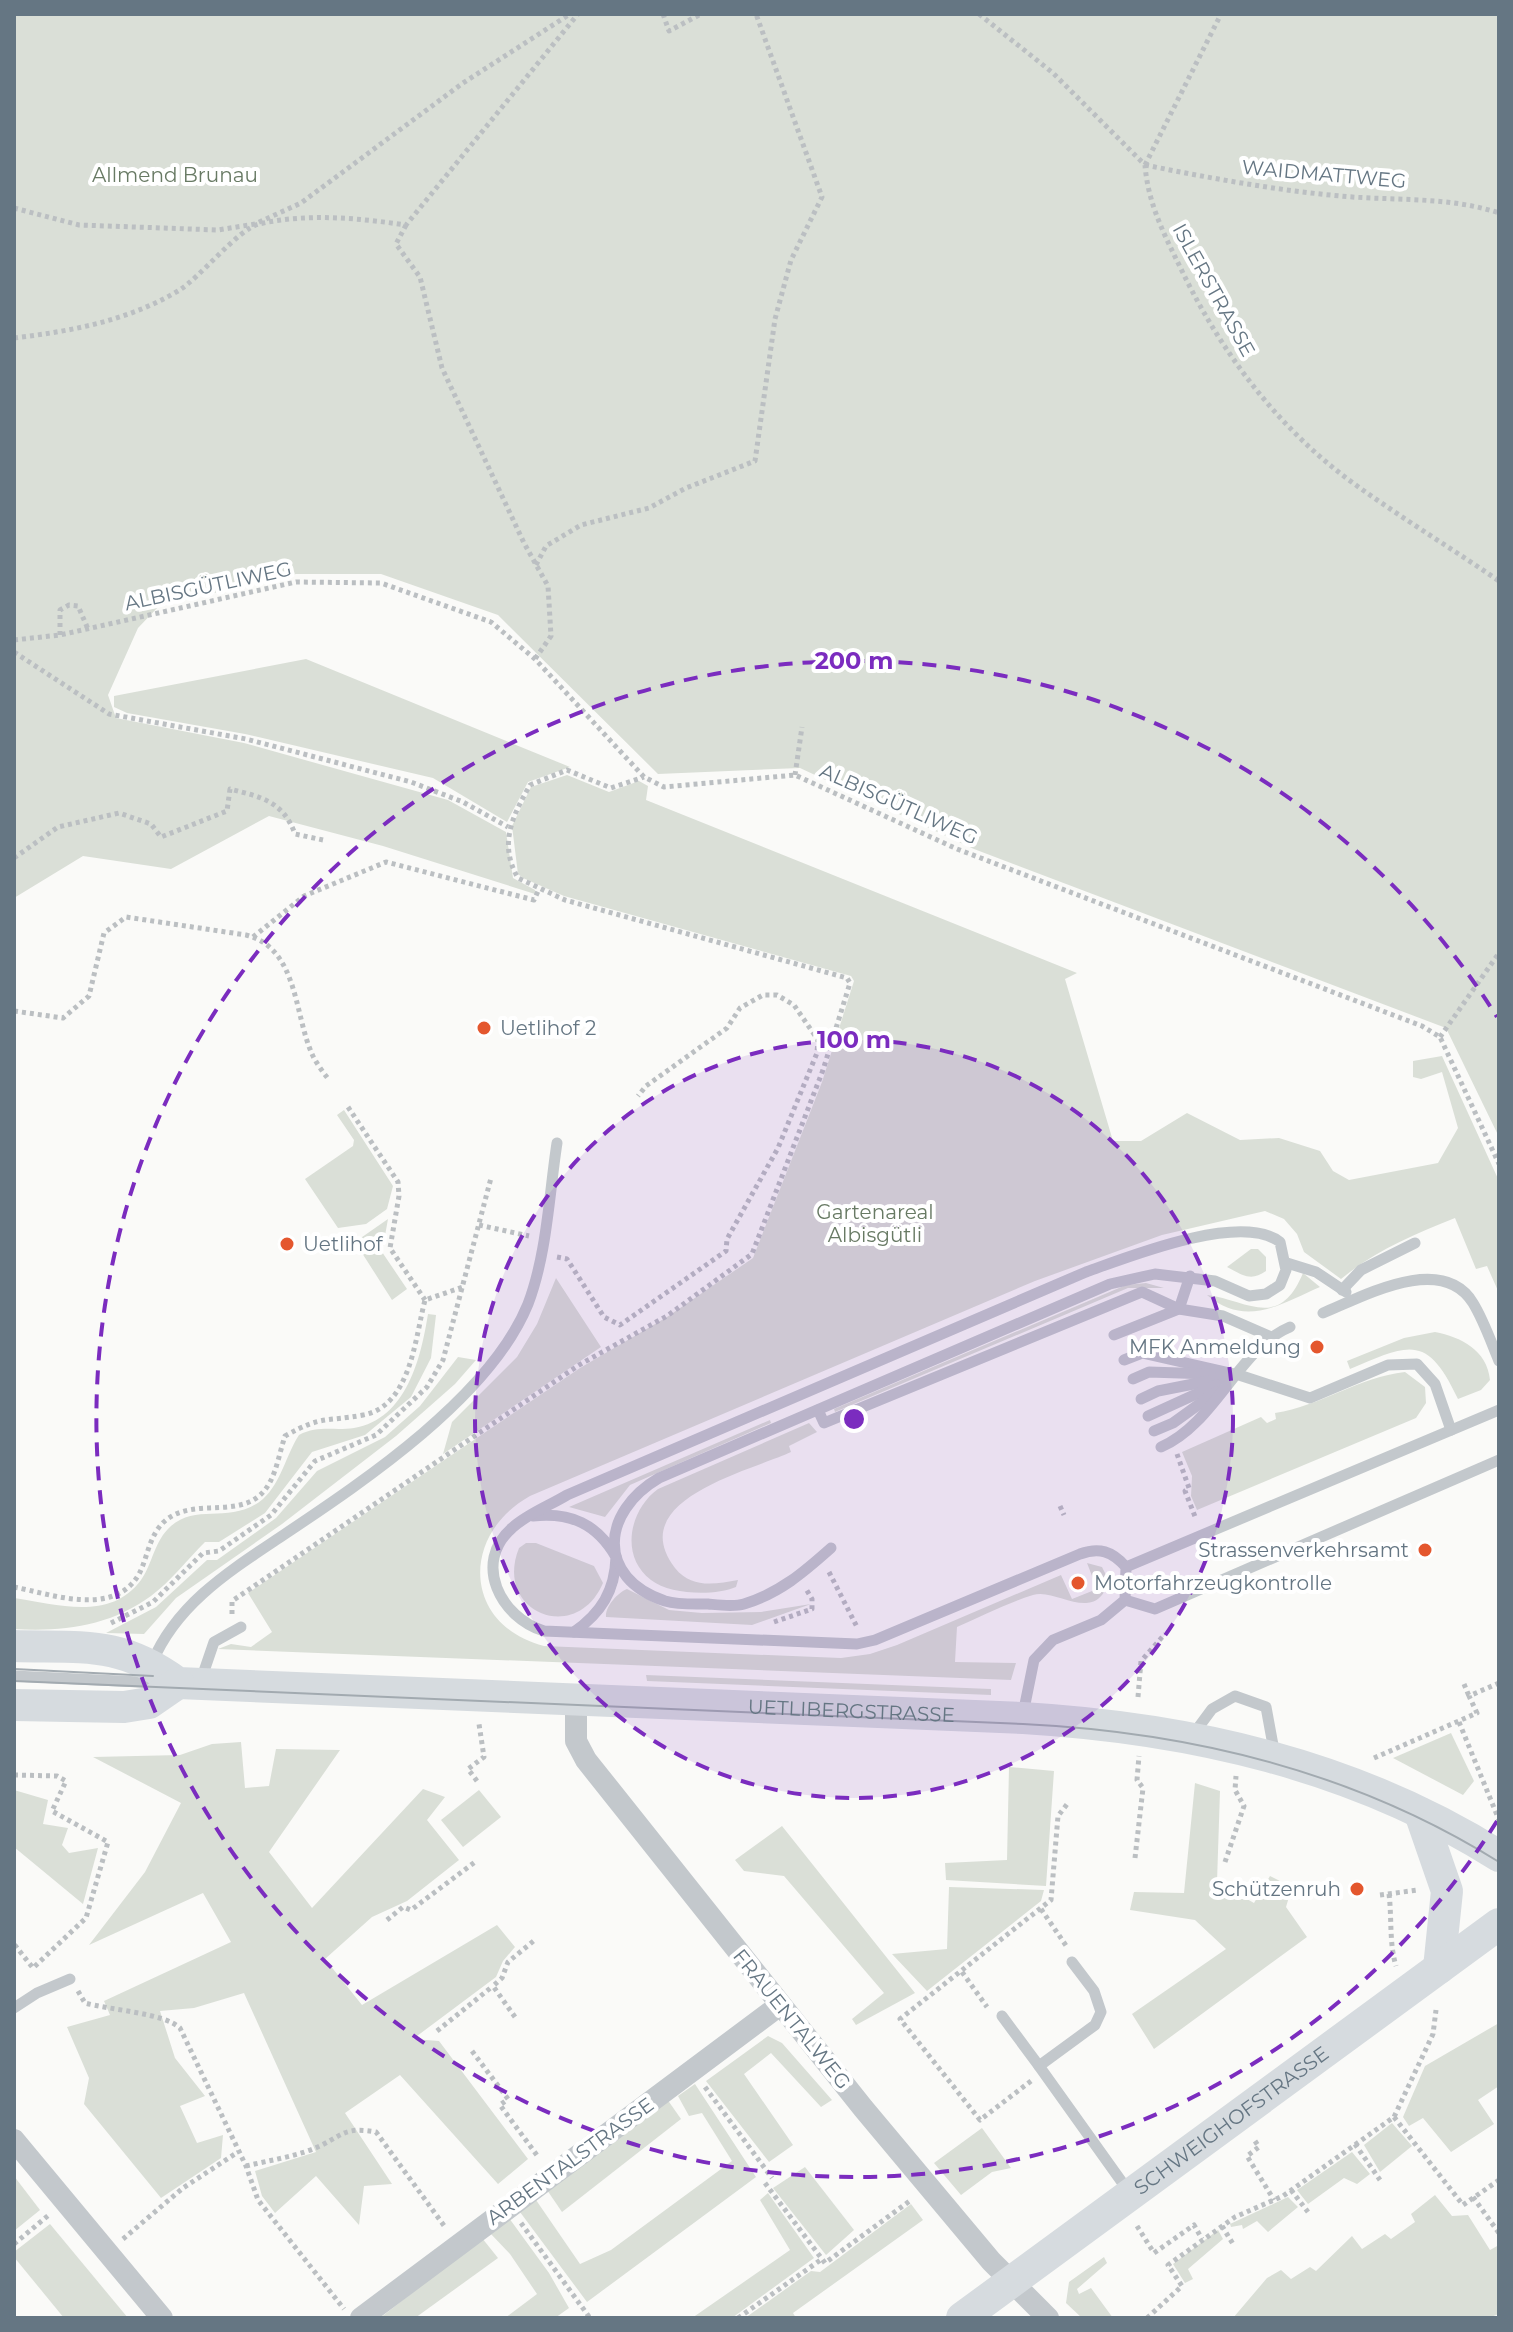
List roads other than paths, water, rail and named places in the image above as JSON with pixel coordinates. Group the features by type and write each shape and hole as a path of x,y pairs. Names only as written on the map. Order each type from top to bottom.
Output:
{"main road":[{"path":"14,1646 127,1652 189,1684"},
{"path":"14,1705 124,1707 149,1703 189,1684"},
{"name":"UETLIBERGSTRASSE","path":"189,1684 1104,1723 1191,1737 1275,1757 1360,1787 1420,1813 1499,1856"},
{"path":"1420,1813 1447,1891 1439,1968"},
{"name":"SCHWEIGHOFSTRASSE","path":"962,2318 1499,1924"}],"street":[{"name":"FRAUENTALWEG","path":"576,1700 576,1741 586,1760 780,2005 1010,2281 1048,2318"},
{"name":"ARBENTALSTRASSE","path":"353,2314 780,2005"},
{"path":"14,2140 162,2318"}],"lane":[{"path":"152,1664 172,1624 190,1604 237,1567 352,1489 470,1390 510,1337 527,1305 542,1239 557,1143"},
{"path":"573,1633 589,1621 608,1597 616,1557 614,1532 618,1520 634,1496 646,1486 1110,1284 1155,1274 1190,1276 1257,1296 1280,1285 1287,1263 1280,1242 1263,1232 1189,1240 1135,1254 567,1495 512,1528 500,1544 494,1566 496,1590 507,1609 524,1623 544,1631 573,1633 762,1641 865,1643 1093,1549 1111,1553 1126,1567 1125,1600 1101,1620 1053,1640 1034,1660 1023,1718"},
{"path":"1342,1290 1361,1270 1415,1243"},
{"path":"1287,1263 1316,1272 1356,1300"},
{"path":"1114,1335 1179,1309 1190,1276"},
{"path":"1323,1313 1409,1279 1445,1282 1472,1300 1499,1361"},
{"path":"818,1410 824,1423 1142,1292 1179,1309 1223,1316 1269,1336"},
{"path":"1161,1447 1179,1440 1239,1375 1269,1336 1290,1327"},
{"path":"1124,1360 1142,1353 1239,1375 1310,1398 1388,1365 1417,1364 1435,1384 1451,1430"},
{"path":"1133,1379 1149,1372 1239,1375"},
{"path":"1141,1399 1158,1391 1239,1375"},
{"path":"1148,1416 1239,1375"},
{"path":"1154,1431 1173,1423 1239,1375"},
{"path":"1126,1567 1499,1410"},
{"path":"1125,1600 1155,1609 1499,1460"},
{"path":"530,1517 556,1515 585,1523 598,1532 625,1575 641,1589 682,1604 742,1605 798,1578 831,1548"},
{"path":"189,1684 214,1642 237,1630"},
{"name":"UETLIBERGSTRASSE","path":"14,1676 189,1684"},
{"path":"1191,1737 1212,1709 1235,1696 1266,1707 1275,1757"},
{"path":"1041,2069 1095,2025 1101,2012 1094,1991 1072,1962"},
{"path":"14,2008 37,1993 70,1979"},
{"path":"1002,2016 1129,2193"}],"tram line":[{"path":"14,1669 153,1676"},
{"path":"14,1681 1023,1724 1148,1736 1270,1762 1329,1781 1388,1804 1499,1862"}],"place":[{"name":"Uetlihof 2","path":"484,1028"},
{"name":"Uetlihof","path":"287,1244"},
{"name":"MFK Anmeldung","path":"1317,1347"},
{"name":"Strassenverkehrsamt","path":"1425,1550"},
{"name":"Motorfahrzeugkontrolle","path":"1078,1583"},
{"name":"Schützenruh","path":"1357,1889"}],"park label":[{"name":"Allmend Brunau","path":"175,175"},
{"name":"Gartenareal Albisgütli","path":"875,1224"}]}
